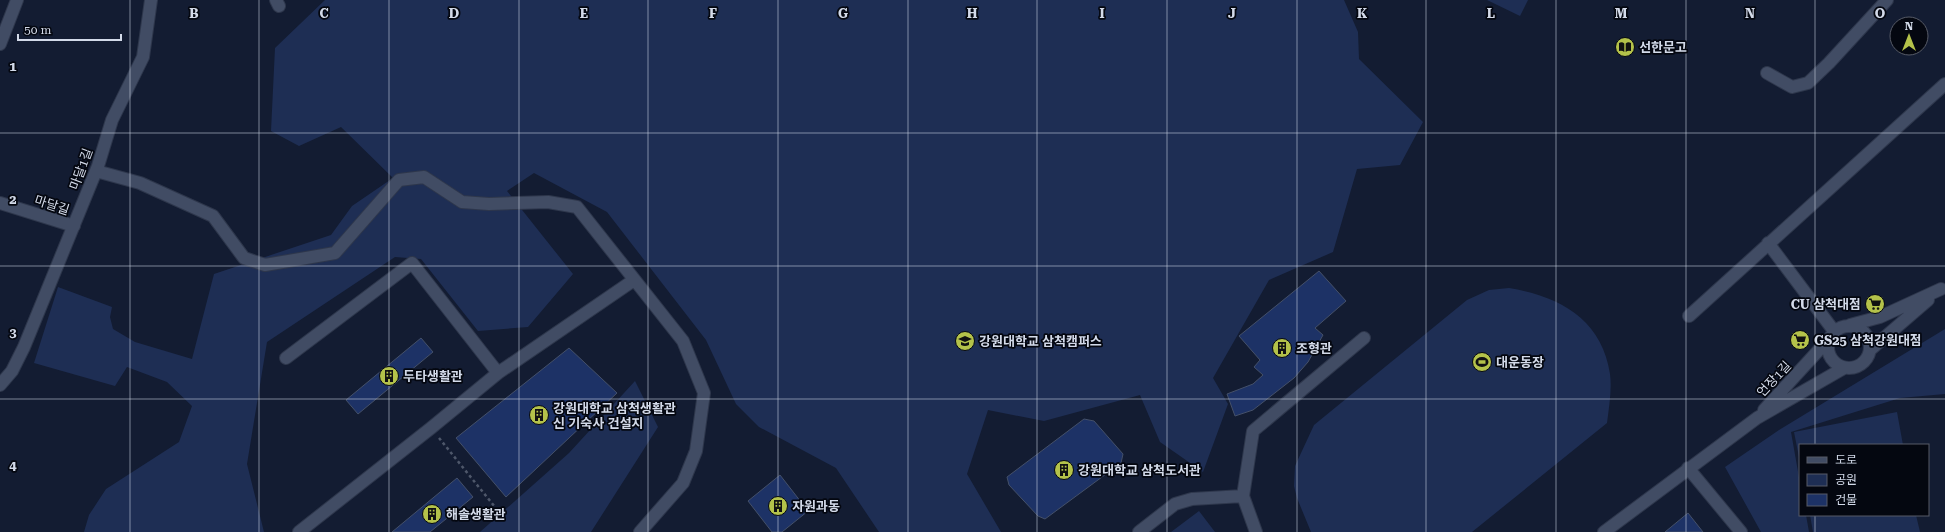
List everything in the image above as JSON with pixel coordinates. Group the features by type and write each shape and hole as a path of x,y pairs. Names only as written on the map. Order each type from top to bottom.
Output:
{"street":[{"path":"0,44 17,0"},
{"name":"마달1길","path":"0,385 12,371 24,347 96,171 112,120 144,57 151,0"},
{"path":"1767,73 1792,87 1808,83 1829,63 1887,0"},
{"path":"1689,316 1945,84"},
{"path":"96,171 140,183 213,216 244,258 265,264 335,253 399,180 424,177 462,202 489,204 548,202 577,207 683,341 704,393 696,451 682,483 640,532"},
{"name":"마달길","path":"0,203 74,226"},
{"path":"1768,243 1831,336"},
{"path":"286,358 412,263 498,373"},
{"path":"299,532 432,428 498,373 634,280"},
{"path":"1850,325 1863,330 1868,336 1870,350 1868,356 1858,366 1844,368 1832,361 1828,354 1831,336 1843,326 1880,318 1943,288"},
{"path":"1870,350 1943,288"},
{"name":"언장1길","path":"1757,418 1831,336"},
{"path":"1256,532 1243,496 1252,431 1364,338"},
{"name":"언장1길","path":"1604,532 1757,418 1844,368"},
{"path":"1688,468 1741,532"},
{"path":"1140,532 1175,504 1192,500 1243,496"}],"path":[{"path":"432,428 495,508"}],"green space":[{"path":"325,0 1344,0 1358,32 1359,59 1423,122 1400,165 1357,169 1333,252 1269,280 1213,378 1228,404 1203,472 1160,442 1140,395 1044,421 988,410 967,474 1001,532 879,532 836,468 759,427 736,404 706,340 607,212 534,173 507,191 573,274 528,327 478,331 421,259 395,257 267,342 247,464 264,532 84,532 89,515 106,489 179,442 192,406 167,382 127,367 115,386 34,363 58,287 112,307 110,317 113,329 135,342 192,359 214,274 331,235 352,206 393,178 341,127 299,146 271,131 275,48"},
{"path":"1487,0 1528,0 1520,16"},
{"path":"1509,288 1545,297 1561,304 1575,313 1588,325 1598,338 1605,355 1611,380 1607,423 1472,532 1311,532 1297,498 1294,486 1295,466 1314,425 1467,300 1489,290"},
{"path":"1945,329 1945,394 1900,398 1791,432 1799,477 1799,516 1806,516 1809,532 1761,532 1725,467 1779,430"},
{"path":"635,381 658,427 591,532 480,532 569,453"},
{"path":"1897,412 1903,444 1799,444 1799,457 1794,432"},
{"path":"1199,511 1215,532 1171,532"},
{"path":"1810,516 1916,516 1920,532 1813,532"}],"building":[{"name":"조형관","path":"1319,271 1346,301 1315,328 1323,335 1308,362 1294,378 1253,410 1235,416 1227,394 1253,384 1263,375 1254,367 1260,360 1239,336"},
{"name":"두타생활관","path":"421,338 433,352 358,414 346,400"},
{"name":"강원대학교 삼척생활관 신 기숙사 건설지","path":"569,348 617,393 506,497 456,438"},
{"name":"강원대학교 삼척도서관","path":"1084,419 1094,421 1123,454 1121,463 1045,519 1038,516 1009,485 1007,477"},
{"name":"자원과동","path":"780,475 808,511 782,532 772,532 748,501"},
{"name":"해솔생활관","path":"457,478 473,497 430,532 392,532"},
{"path":"1688,513 1703,532 1665,532"}],"place":[{"name":"선한문고","path":"1625,47"},
{"name":"CU 삼척대점","path":"1875,304"},
{"name":"GS25 삼척강원대점","path":"1800,340"},
{"name":"강원대학교 삼척캠퍼스","path":"965,341"},
{"name":"조형관","path":"1282,348"},
{"name":"대운동장","path":"1482,362"},
{"name":"두타생활관","path":"389,376"},
{"name":"강원대학교 삼척생활관 신 기숙사 건설지","path":"539,415"},
{"name":"강원대학교 삼척도서관","path":"1064,470"},
{"name":"자원과동","path":"778,506"},
{"name":"해솔생활관","path":"432,514"}]}
